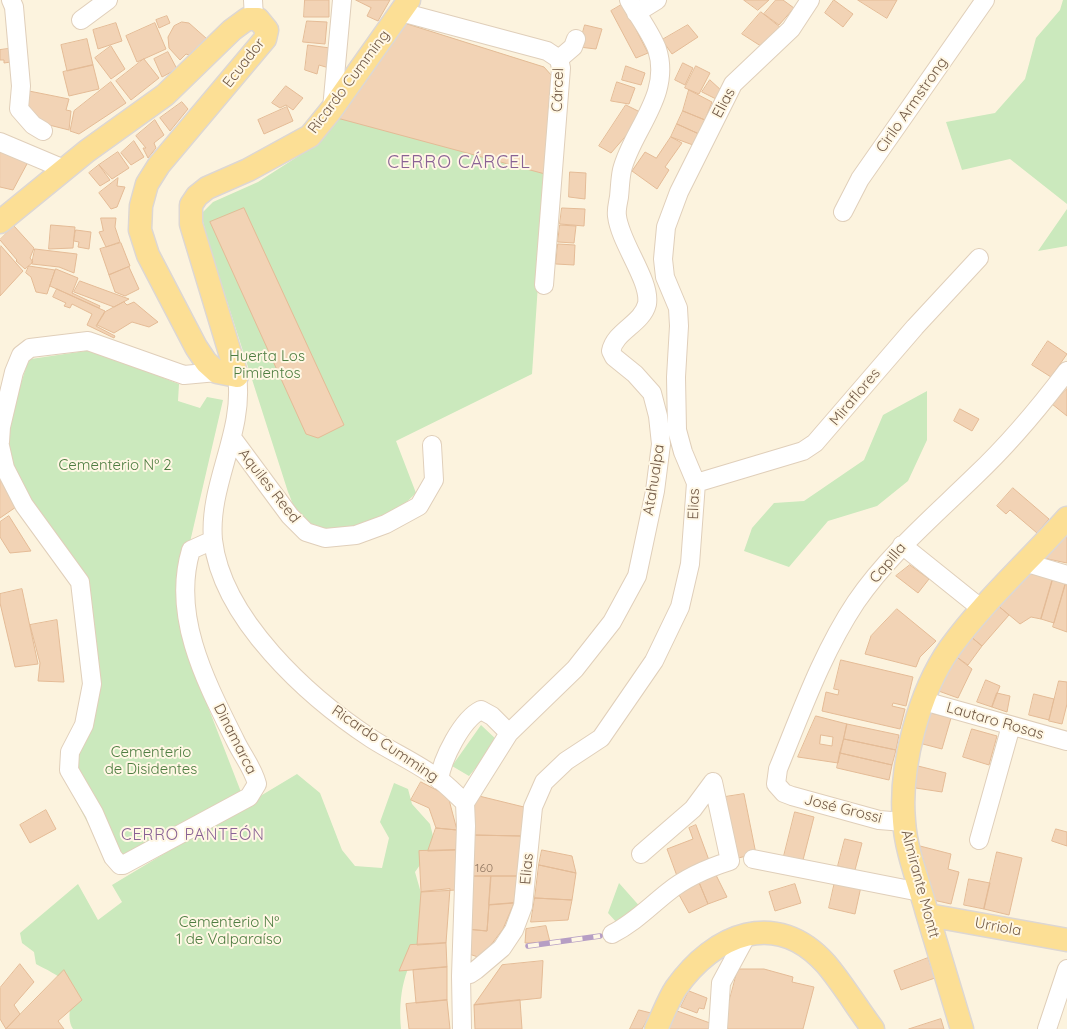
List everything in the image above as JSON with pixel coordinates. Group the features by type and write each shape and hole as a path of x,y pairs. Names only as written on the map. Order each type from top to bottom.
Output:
{"main road":[{"name":"Ricardo Cumming","path":"227,374 191,224 191,205 197,196 208,188 248,170 310,136 332,109 405,6"},
{"name":"Ecuador","path":"0,222 64,169 165,95 232,30 246,19 254,9 265,26 265,39 159,164 147,184 141,206 140,230 148,255 196,347 206,362 227,374"},
{"name":"Almirante Montt","path":"962,1029 920,892 904,822 905,767 933,677 950,648 1067,518"},
{"name":"Urriola","path":"928,915 1067,940"},
{"path":"656,1029 675,989 693,966 726,943 748,933 766,931 785,936 804,947 825,963 873,1029"}],"street":[{"path":"11,0 14,7 21,86 19,108 33,125 44,131"},
{"path":"81,20 108,0"},
{"path":"332,109 342,0"},
{"path":"632,6 657,0"},
{"name":"Elias","path":"461,976 476,970 502,948 514,930 524,906 533,807 544,782 566,761 601,738 654,661 680,607 690,564 696,483 682,452 677,430 676,377 679,326 678,308 665,277 663,259 666,227 679,192 733,84 791,29 810,0"},
{"name":"Cirilo Armstrong","path":"843,212 860,180 985,0"},
{"name":"Cárcel","path":"405,6 547,50 559,60 561,68 544,285"},
{"name":"Atahualpa","path":"465,803 509,733 575,669 612,622 637,576 656,483 661,444 658,416 652,393 611,351 617,339 642,314 647,302 646,288 624,241 616,214 622,170 647,119 658,81 656,48 632,6"},
{"path":"559,60 573,47 576,39"},
{"path":"0,142 64,169"},
{"name":"Miraflores","path":"696,483 803,451 815,443 915,327 979,258"},
{"name":"Dinamarca","path":"213,540 191,550 185,570 186,614 197,656 210,688 240,750 254,772 257,784 249,797 120,865 113,857 94,813 69,770 70,752 84,725 92,684 80,582 24,505 5,468 0,444 0,427 14,372 21,355 30,348 88,341 184,375 227,374"},
{"name":"Capilla","path":"784,792 776,784 778,770 834,638 856,601 902,545 988,463 1045,401 1067,371"},
{"name":"Ricardo Cumming","path":"227,374 239,400 233,439 217,497 213,540 220,571 234,598 254,633 272,654 309,690 371,738 439,780 465,803"},
{"path":"656,483 677,430"},
{"name":"Aquiles Reed","path":"233,439 290,516 306,532 325,538 356,535 386,524 419,506 434,480 432,445"},
{"path":"902,545 983,610"},
{"path":"1027,563 1067,575"},
{"name":"Lautaro Rosas","path":"924,701 1067,741"},
{"path":"439,780 441,767 466,721 473,714 481,710 486,712 509,733"},
{"path":"979,840 1011,726"},
{"path":"612,934 629,925 670,890 708,868 730,862 713,782 693,809 641,854"},
{"name":"José Grossi","path":"784,792 879,820 904,822"},
{"path":"462,1029 461,976 466,826 465,803"},
{"path":"753,859 920,892"},
{"path":"718,1029 721,983 748,933"},
{"path":"1047,1029 1060,1010 1067,969"}],"green space":[{"path":"1063,0 1067,0 1067,204 1010,159 962,170 946,122 995,113 1025,79 1036,38 1060,10"},
{"name":"Huerta Los Pimientos","path":"401,22 544,67 552,76 532,374 396,441 416,493 378,522 363,529 331,534 316,531 303,523 294,508 210,248 201,214 213,202 258,182 311,148"},
{"path":"1067,209 1067,246 1038,251"},
{"path":"92,350 179,384 178,401 200,408 207,397 223,400 187,555 182,633 186,650 241,792 111,867 59,769 77,757 88,717 75,575 10,466 8,453 9,428 15,402 27,364 31,359"},
{"path":"927,391 927,440 908,481 877,506 828,521 789,567 744,551 752,528 774,503 804,501 864,460 883,415"},
{"path":"481,725 498,741 469,776 452,766"},
{"name":"Cementerio N° 1 de Valparaíso","path":"297,774 320,793 342,850 355,866 382,868 389,838 380,822 394,783 408,789 412,804 430,824 435,844 415,872 423,900 425,939 407,970 404,981 400,1016 401,1029 73,1029 70,1018 71,1000 69,988 60,977 36,964 34,952 22,943 20,933 78,884 98,920 122,902 112,885"},
{"path":"619,883 643,910 618,924 608,913"}],"building":[{"path":"305,0 329,0 329,17 304,17"},
{"path":"356,0 390,0 378,21 367,16 371,8"},
{"path":"744,0 769,0 758,10"},
{"path":"776,0 783,0 794,8 779,25 764,14"},
{"path":"834,0 853,14 843,27 825,13"},
{"path":"858,0 897,0 887,18"},
{"path":"623,4 648,53 636,58 611,11"},
{"path":"761,12 785,31 767,50 742,34"},
{"path":"167,16 170,23 159,28 156,20"},
{"path":"307,21 327,22 325,44 303,42"},
{"path":"182,22 189,23 207,39 189,55 186,54 180,60 169,48 168,37 174,26"},
{"path":"401,22 544,67 552,76 545,174 337,118"},
{"path":"116,23 122,41 98,49 93,30"},
{"path":"155,23 166,49 137,62 126,36"},
{"path":"585,25 602,29 596,49 579,47"},
{"path":"688,25 698,37 672,54 662,40"},
{"path":"87,39 93,65 67,71 61,45"},
{"path":"308,45 330,48 329,68 319,65 317,74 305,70"},
{"path":"111,46 125,69 111,79 95,58"},
{"path":"15,48 17,61 4,63 4,60 0,60 0,50"},
{"path":"168,52 177,69 162,77 154,59"},
{"path":"144,59 159,78 131,100 116,81"},
{"path":"683,63 693,68 685,85 675,80"},
{"path":"93,65 99,89 69,96 63,72"},
{"path":"626,66 645,73 641,85 622,80"},
{"path":"696,66 710,73 699,94 685,88"},
{"path":"710,80 722,91 716,99 702,92"},
{"path":"111,82 126,103 79,134 70,131 74,111"},
{"path":"617,82 635,88 629,104 611,101"},
{"path":"286,86 303,98 293,110 286,105 280,108 272,103"},
{"path":"24,90 69,99 66,110 71,111 69,130 29,120"},
{"path":"689,90 712,102 705,120 683,111"},
{"path":"182,102 188,109 170,131 160,118"},
{"path":"626,105 640,112 631,130 611,153 599,146"},
{"path":"287,107 293,121 264,134 258,120"},
{"path":"683,111 705,120 699,134 677,124"},
{"path":"155,120 164,135 154,143 156,148 148,158 143,148 146,148 136,136"},
{"path":"677,124 699,134 693,145 671,137"},
{"path":"671,137 682,143 665,167 669,170 657,189 632,171 645,152 656,158"},
{"path":"134,141 144,157 131,165 121,153"},
{"path":"0,151 28,162 13,190 0,187"},
{"path":"118,152 129,168 112,179 99,165"},
{"path":"99,165 110,180 100,186 89,173"},
{"path":"570,172 586,173 585,199 569,197"},
{"path":"118,178 117,186 125,187 117,207 111,209 99,193"},
{"path":"244,208 344,425 318,438 306,434 210,222"},
{"path":"562,208 585,209 584,226 560,224"},
{"path":"101,218 116,218 115,227 120,242 106,247 99,232 103,231"},
{"path":"51,225 75,227 73,248 49,249"},
{"path":"560,225 576,226 574,243 558,242"},
{"path":"14,226 34,248 30,258 33,262 25,269 16,261 0,240"},
{"path":"76,230 91,232 89,249 78,247 79,242 74,241"},
{"path":"121,243 130,266 109,275 100,249"},
{"path":"558,244 575,245 574,265 556,264"},
{"path":"0,247 23,271 0,296"},
{"path":"35,249 77,254 74,273 59,267 32,264"},
{"path":"29,266 55,270 47,294 36,292 31,277 26,273"},
{"path":"129,267 139,289 125,296 115,292 109,275"},
{"path":"56,269 78,278 72,293 100,306 99,308 50,286"},
{"path":"80,281 129,299 114,307 74,292"},
{"path":"57,289 105,311 96,326 115,336 114,338 87,325 92,314 72,304 70,308 64,306 66,303 53,297"},
{"path":"124,302 127,305 134,302 158,322 149,327 132,322 114,333 97,325 105,312"},
{"path":"1048,341 1067,354 1051,377 1032,365"},
{"path":"1067,389 1067,416 1052,404"},
{"path":"960,409 979,419 972,431 954,421"},
{"path":"0,477 16,507 0,518"},
{"path":"1013,488 1049,519 1037,533 1010,510 1006,514 997,506"},
{"path":"9,516 31,551 10,553 0,537 0,522"},
{"path":"1067,532 1067,563 1043,558"},
{"path":"910,565 929,579 918,593 896,576"},
{"path":"1030,572 1053,578 1041,619 1031,617 1020,624 996,604"},
{"path":"1053,578 1066,582 1054,623 1041,619"},
{"path":"1067,582 1067,632 1053,627"},
{"path":"22,589 38,664 15,667 0,603 0,594"},
{"path":"996,604 1009,615 982,646 970,636"},
{"path":"897,609 936,641 920,657 916,667 865,654 871,636"},
{"path":"57,620 64,682 38,681 40,663 30,625"},
{"path":"970,636 982,646 968,665 954,655"},
{"path":"954,655 972,669 958,698 933,689"},
{"path":"841,660 913,677 906,706 893,703 892,706 905,709 900,729 822,711 826,692 838,695 839,690 834,689"},
{"path":"986,680 1000,686 992,707 977,702"},
{"path":"1059,681 1067,682 1067,704 1062,724 1049,721"},
{"path":"997,693 1010,696 1007,712 992,707"},
{"path":"1034,694 1054,699 1049,720 1029,715"},
{"path":"927,712 951,718 942,749 919,743"},
{"path":"816,716 847,724 838,763 798,757","holes":["821,735 833,737 832,746 820,744"]},
{"path":"847,724 899,735 896,750 844,739"},
{"path":"972,729 997,736 989,765 963,757"},
{"path":"844,739 896,750 892,765 840,753"},
{"path":"840,753 892,765 889,780 837,768"},
{"path":"914,765 946,773 942,792 909,787"},
{"path":"421,782 448,796 457,830 436,828 429,808 411,800"},
{"path":"744,794 756,854 738,858 725,797"},
{"path":"479,796 528,808 521,836 472,835 474,804"},
{"path":"46,810 56,829 30,843 20,825"},
{"path":"795,812 814,817 802,864 783,860"},
{"path":"696,825 710,863 677,876 667,849 693,839 689,828"},
{"path":"436,828 457,830 456,850 428,851"},
{"path":"1056,829 1067,832 1067,846 1052,841"},
{"path":"472,835 521,836 519,876 469,876"},
{"path":"845,839 862,843 855,870 838,866"},
{"path":"920,846 951,854 948,869 959,872 951,904 933,900"},
{"path":"456,850 456,890 421,892 419,851"},
{"path":"542,850 572,856 576,873 539,865"},
{"path":"997,852 1022,858 1009,915 984,909"},
{"path":"539,865 576,873 572,900 535,898"},
{"path":"714,871 727,897 708,904 698,880"},
{"path":"469,876 491,876 487,931 466,929"},
{"path":"491,876 517,876 514,903 489,905"},
{"path":"836,877 862,882 855,914 829,908"},
{"path":"969,879 990,883 984,909 964,905"},
{"path":"698,880 708,904 689,913 678,893"},
{"path":"795,884 801,903 775,911 769,892"},
{"path":"450,889 446,943 417,945 421,892"},
{"path":"535,898 572,900 568,920 531,922"},
{"path":"514,903 503,929 481,958 466,953 466,929 487,931 489,905"},
{"path":"546,926 550,942 525,943 526,929"},
{"path":"446,943 447,967 399,971 410,945"},
{"path":"928,958 935,978 901,990 894,971"},
{"path":"543,961 541,998 474,1005 502,965"},
{"path":"20,964 34,982 14,1005 20,1014 6,1029 0,1019 0,988"},
{"path":"447,967 447,1000 416,1003 413,970"},
{"path":"738,969 764,969 793,977 792,982 814,987 803,1029 722,1029"},
{"path":"64,970 82,1000 58,1021 64,1029 6,1029"},
{"path":"689,991 707,998 704,1009 699,1008 697,1013 681,1007"},
{"path":"447,1000 450,1029 409,1029 406,1004"},
{"path":"520,1000 522,1029 475,1029 474,1005"},
{"path":"639,1010 651,1013 642,1029 630,1029"},
{"path":"677,1011 710,1023 710,1029 668,1029"},
{"path":"941,1019 944,1029 909,1029"}],"railway":[{"path":"528,946 600,936"}],"district":[{"name":"CERRO CÁRCEL","path":"459,163"},
{"name":"CERRO PANTEÓN","path":"193,835"}],"park label":[{"name":"Cementerio N° 2","path":"115,465"},
{"name":"Cementerio de Disidentes","path":"151,760"}]}
